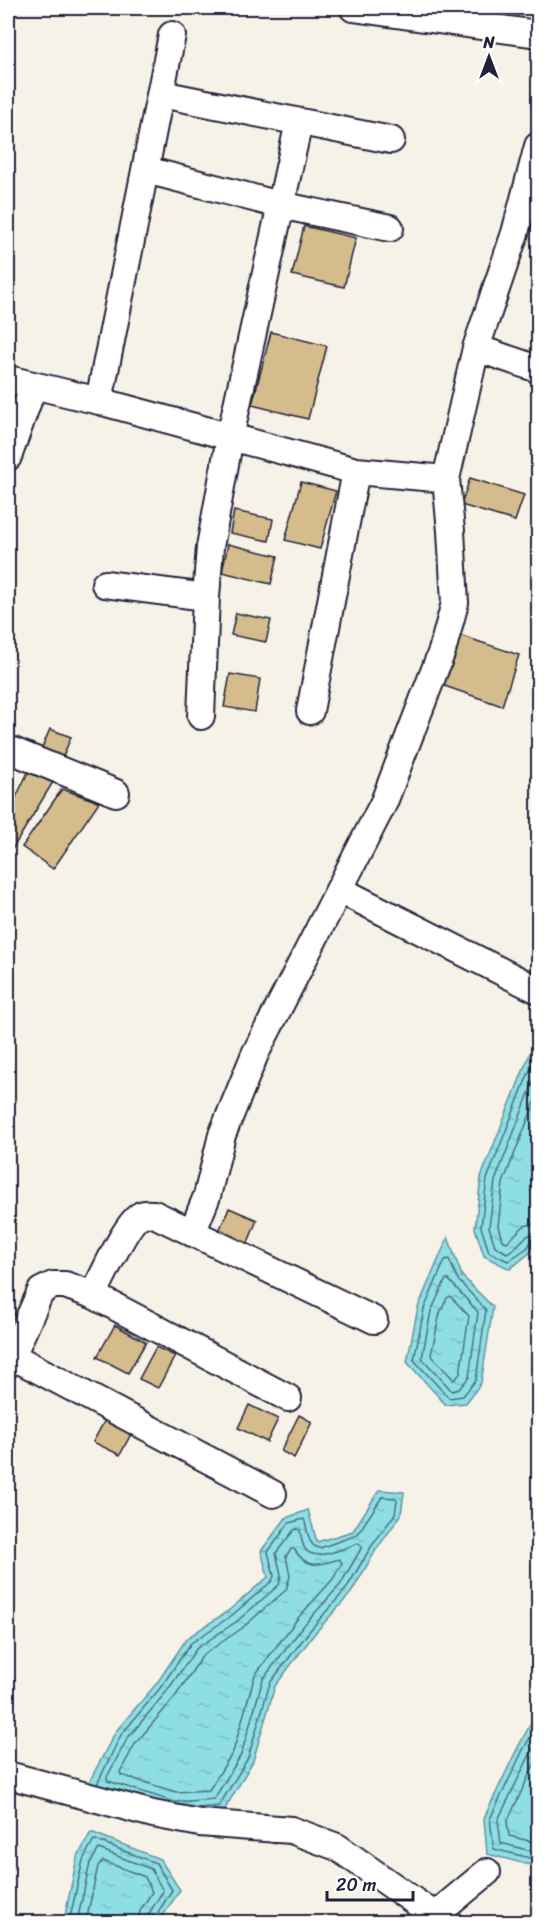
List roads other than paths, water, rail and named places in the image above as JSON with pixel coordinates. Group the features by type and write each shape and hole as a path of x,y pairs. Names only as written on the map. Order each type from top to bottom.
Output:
{"street":[{"path":"353,8 538,34"},
{"path":"99,401 172,35"},
{"path":"161,94 391,140"},
{"path":"201,716 210,547 230,437 299,122"},
{"path":"192,1233 207,1196 222,1135 255,1054 384,802 442,651 455,603 446,479 476,348 515,233 532,195 538,146"},
{"path":"146,170 280,205 390,228"},
{"path":"476,348 538,369"},
{"path":"8,379 33,387 99,401 356,471 446,479"},
{"path":"8,457 33,387"},
{"path":"310,711 356,471"},
{"path":"105,584 206,597"},
{"path":"8,748 116,793"},
{"path":"340,890 538,990"},
{"path":"93,1295 127,1230 134,1220 147,1213 154,1214 374,1320"},
{"path":"273,1494 10,1360 41,1291 53,1285 65,1285 93,1295 288,1398"},
{"path":"8,1775 153,1814 200,1823 291,1830 337,1847 436,1920 487,1872"}],"water":[{"path":"538,1033 538,1241 532,1251 510,1269 484,1256 475,1228 481,1177"},
{"path":"448,1237 462,1276 493,1307 481,1383 466,1403 446,1405 407,1362 418,1307"},
{"path":"379,1490 404,1492 401,1515 376,1550 351,1593 315,1633 275,1686 253,1761 222,1814 173,1815 86,1788 116,1731 157,1683 187,1638 228,1611 268,1577 261,1551 286,1518 308,1510 317,1542 353,1531"},
{"path":"538,1710 538,1867 487,1854 484,1818"},
{"path":"91,1832 160,1859 180,1890 159,1922 59,1922 64,1920 77,1858"}]}
